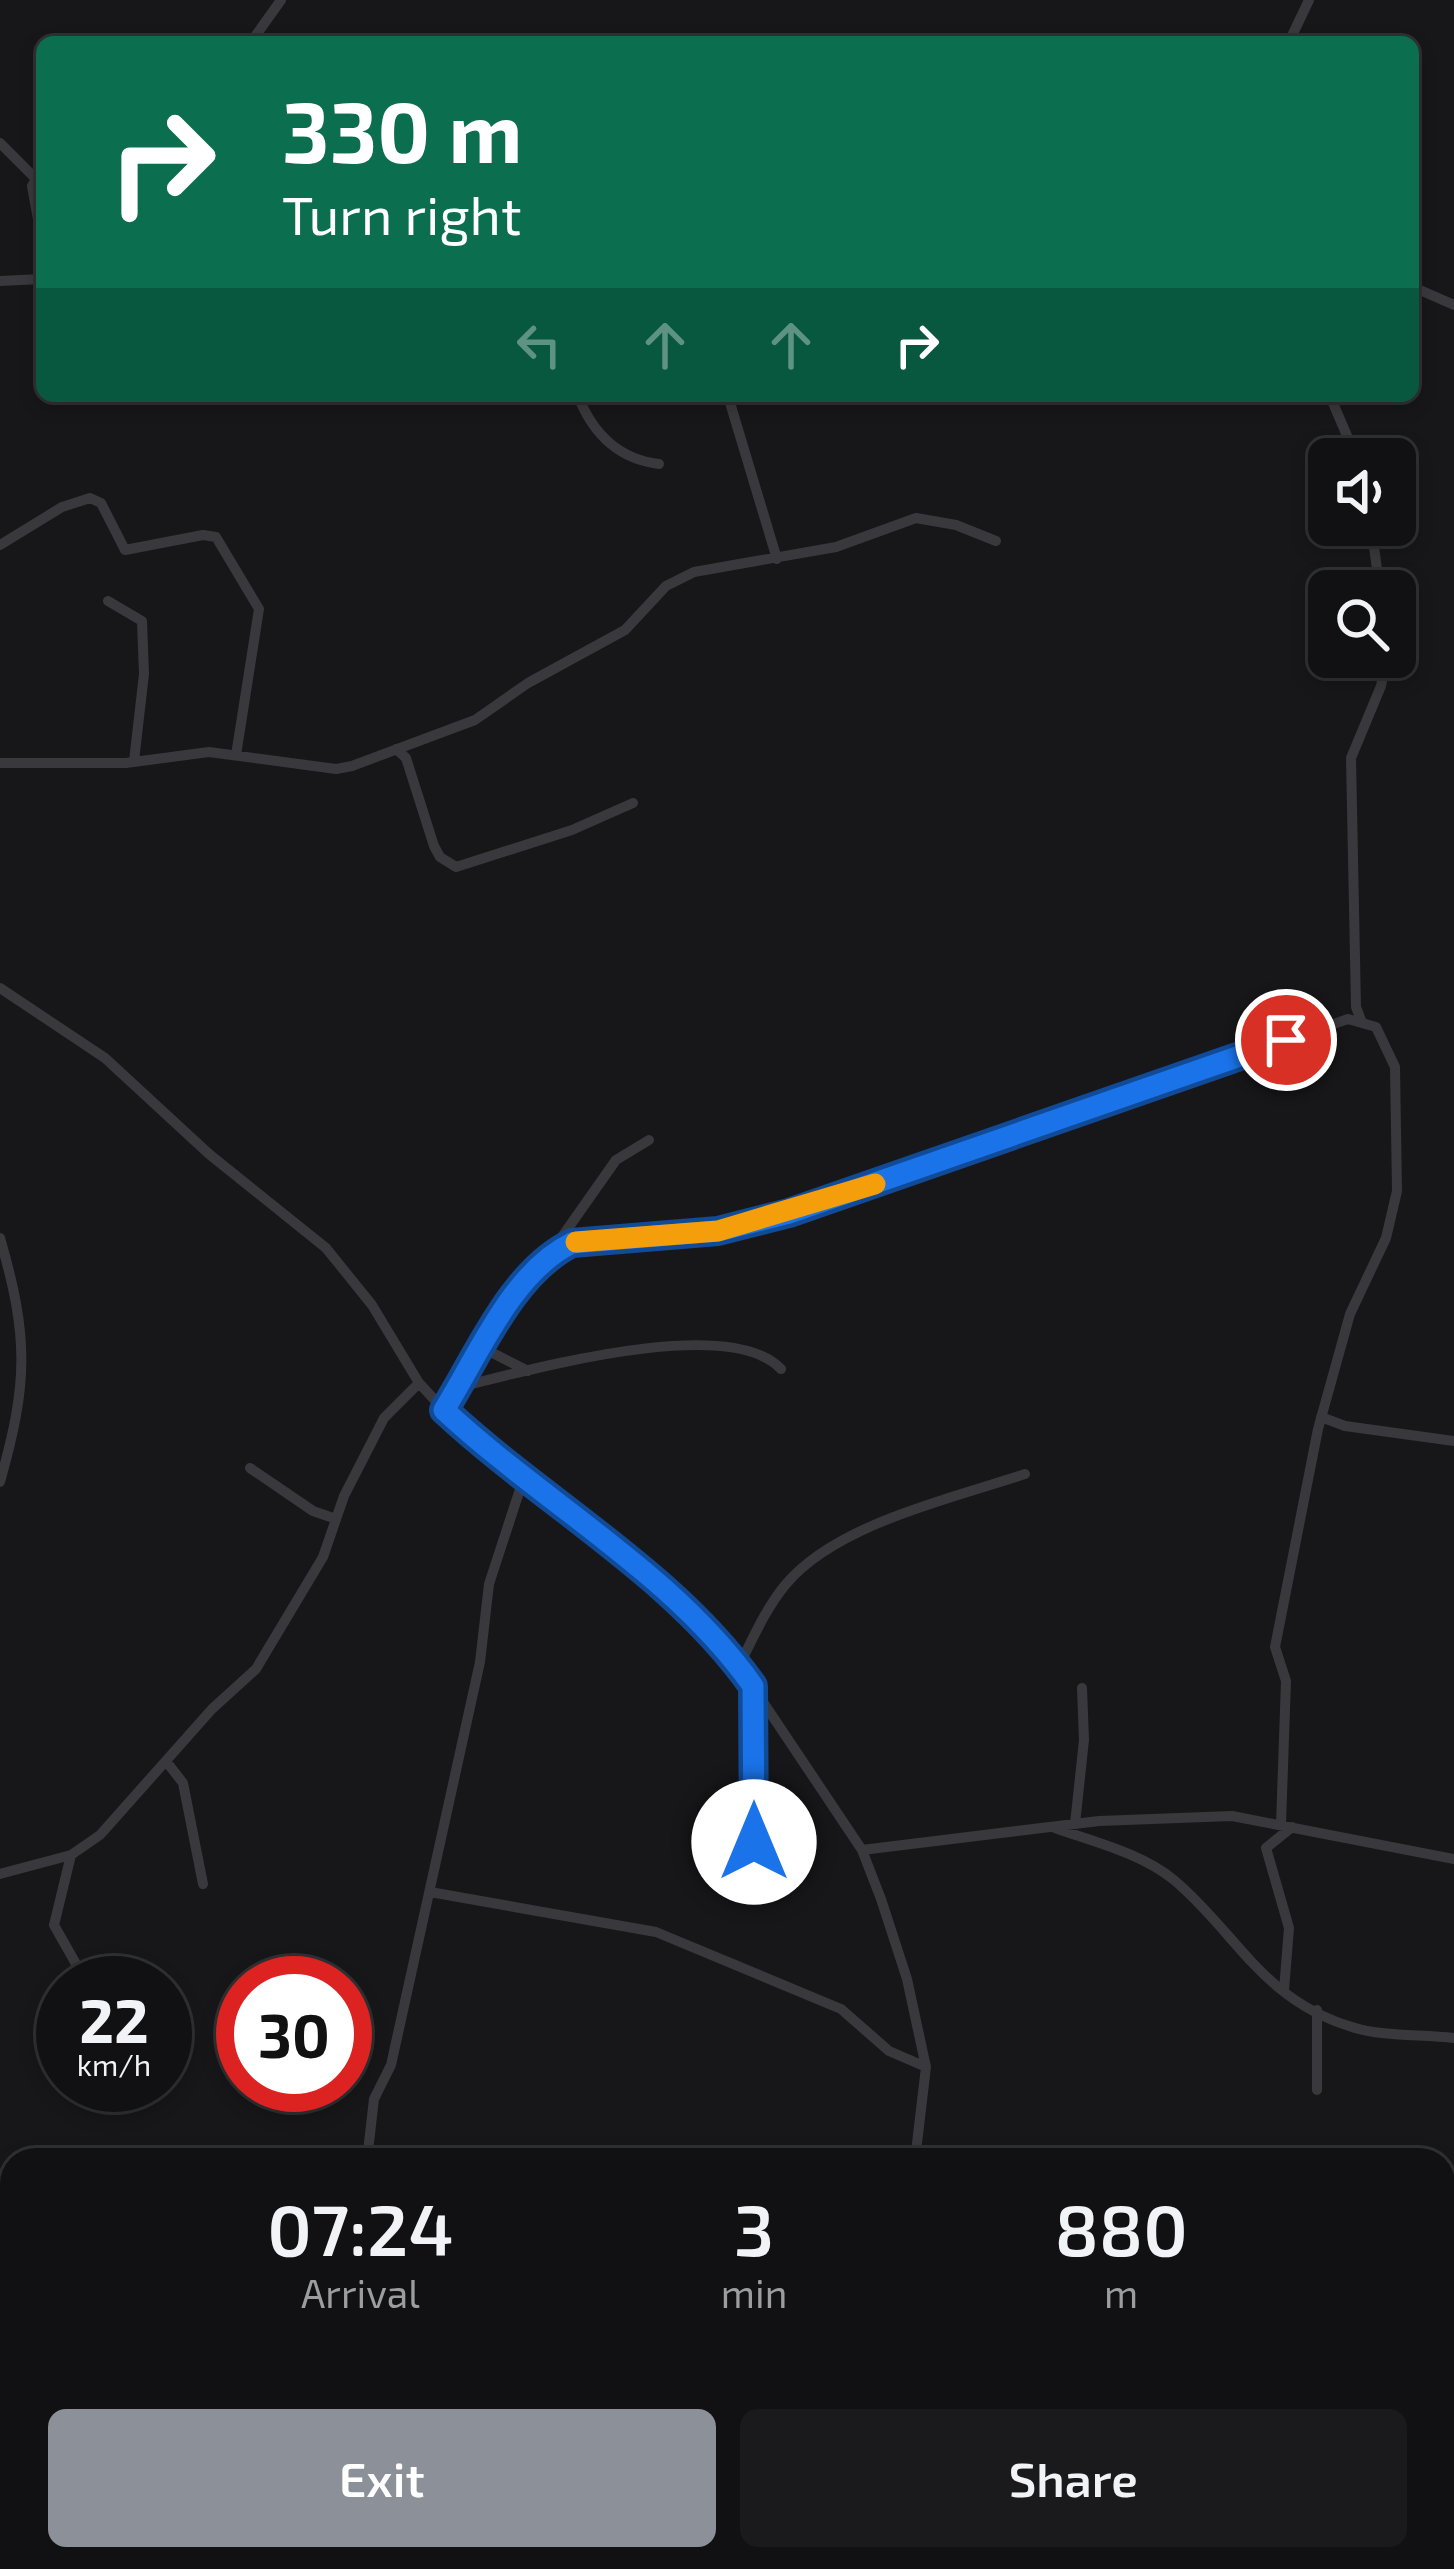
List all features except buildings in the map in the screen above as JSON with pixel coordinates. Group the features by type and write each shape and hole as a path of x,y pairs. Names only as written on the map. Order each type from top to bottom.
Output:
{"street":[{"path":"255,36 281,0"},
{"path":"1292,36 1309,0"},
{"path":"0,143 36,172"},
{"path":"0,280 36,279"},
{"path":"1419,289 1454,305"},
{"path":"581,402 596,430 625,457 659,464"},
{"path":"730,402 777,559"},
{"path":"1333,402 1348,438"},
{"path":"0,545 62,507 90,498 104,508 125,550 203,535 216,537 259,609 236,755"},
{"path":"0,764 134,761 209,752 336,769 475,720 528,683 625,630 678,578 879,536 916,518 956,525 996,541"},
{"path":"108,601 142,621 144,674 134,761"},
{"path":"1361,1020 1352,758 1380,678"},
{"path":"396,749 406,758 440,857 456,867 572,830 633,803"},
{"path":"0,988 105,1058 209,1154 326,1248 372,1306 419,1383 444,1410 523,1480 699,1618 739,1666 862,1850 907,1979 926,2067 916,2148"},
{"path":"550,1253 590,1240 718,1231 789,1213 1324,1027 1361,1020 1376,1027 1395,1067 1397,1191 1387,1238 1350,1314 1321,1417 1275,1647 1286,1682 1287,1825 1266,1848 1288,1928 1284,1990"},
{"path":"444,1410 616,1160 649,1141"},
{"path":"0,1238 20,1313 24,1361 22,1403 0,1483"},
{"path":"483,1348 528,1370"},
{"path":"459,1387 632,1349 758,1353 781,1369"},
{"path":"0,1874 70,1855 100,1835 271,1652 323,1557 384,1418 419,1383"},
{"path":"1321,1417 1346,1426 1454,1441"},
{"path":"250,1468 313,1511 336,1519"},
{"path":"739,1666 786,1584 808,1564 898,1516 1024,1474"},
{"path":"369,2148 374,2099 391,2065 480,1662 490,1584 523,1480"},
{"path":"753,1686 754,1842"},
{"path":"1075,1824 1084,1740 1082,1688"},
{"path":"166,1761 183,1784 203,1884"},
{"path":"862,1850 1052,1826 1232,1816 1454,1859"},
{"path":"1052,1826 1144,1861 1174,1880 1240,1955 1317,2010 1354,2028 1454,2038"},
{"path":"70,1855 54,1925 72,1956"},
{"path":"430,1892 656,1932 841,2009 890,2051 926,2067"},
{"path":"1317,2010 1317,2090"}],"slow traffic":[{"path":"576,1242 718,1231 875,1184"}],"route":[{"path":"754,1842 753,1686 739,1666 699,1618 523,1480 444,1410 516,1295 550,1253 572,1243 718,1231 789,1213 1286,1040"}]}
